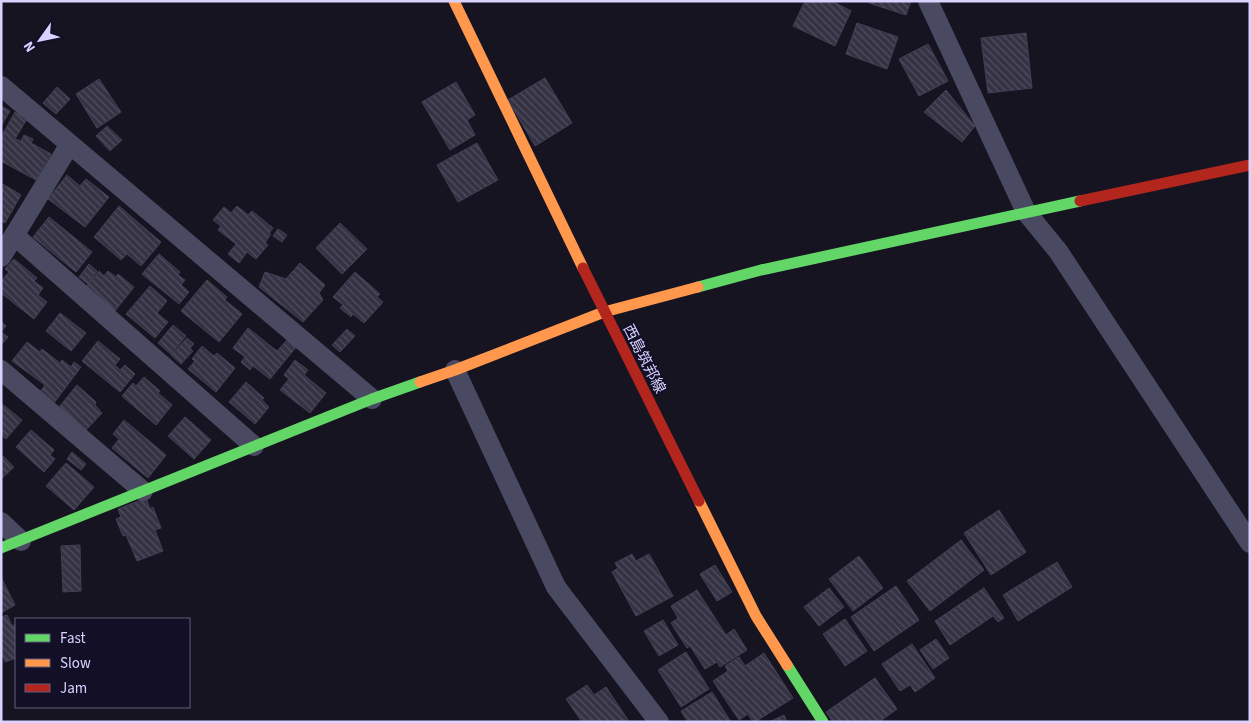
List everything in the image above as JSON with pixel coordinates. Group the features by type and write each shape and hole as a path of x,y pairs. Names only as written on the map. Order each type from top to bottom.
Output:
{"street":[{"name":"西島筑邦線","path":"454,1 604,312 756,616 823,722"},
{"path":"928,1 1026,212 1058,251 1250,543"},
{"path":"1,86 372,399"},
{"path":"1,257 70,144"},
{"path":"1,548 372,399 455,370 604,312 761,270 1250,165"},
{"path":"14,235 254,446"},
{"path":"1,370 143,491"},
{"path":"455,370 556,587 659,722"},
{"path":"1,522 21,541"}],"building":[{"path":"805,1 832,1 851,11 835,46 793,26"},
{"path":"870,1 911,1 906,15 869,3"},
{"path":"857,23 898,37 887,69 846,54"},
{"path":"1026,33 1032,88 988,93 981,38"},
{"path":"928,44 948,81 919,96 899,59"},
{"path":"545,78 572,123 535,146 508,100"},
{"path":"99,79 121,112 97,128 76,94"},
{"path":"456,82 475,115 467,120 475,135 450,150 422,102"},
{"path":"57,87 70,99 56,114 43,103"},
{"path":"946,90 975,126 962,142 924,112"},
{"path":"1,106 10,111 1,126"},
{"path":"15,112 27,119 15,139 21,141 24,135 33,139 31,143 51,154 36,180 1,161 1,137"},
{"path":"107,126 122,140 110,151 96,136"},
{"path":"477,143 498,180 458,202 437,165"},
{"path":"67,175 80,186 86,179 109,197 85,227 48,199"},
{"path":"1,183 21,195 5,223 1,221"},
{"path":"119,206 161,242 141,266 127,254 121,260 94,237"},
{"path":"237,206 248,215 252,211 273,228 265,243 268,245 256,259 247,252 239,263 228,254 236,244 218,230 221,226 213,220 224,207 231,213"},
{"path":"49,217 92,252 76,272 33,237"},
{"path":"340,223 367,249 342,274 316,248"},
{"path":"278,229 287,235 282,242 273,236"},
{"path":"159,254 180,272 178,275 185,280 181,285 189,292 179,304 142,274"},
{"path":"14,259 37,278 34,281 43,288 38,295 47,302 34,319 1,293 1,281 9,272 5,269"},
{"path":"300,263 325,285 319,293 323,300 303,322 259,287 265,272 286,279"},
{"path":"89,264 97,271 88,284 79,277"},
{"path":"99,271 104,276 108,271 116,277 118,274 134,287 115,311 85,288"},
{"path":"355,272 380,294 377,297 383,302 364,323 353,314 351,317 340,308 343,305 333,297"},
{"path":"207,280 227,297 225,300 242,314 219,342 181,311"},
{"path":"150,286 167,301 157,313 168,322 155,338 126,314"},
{"path":"60,313 86,333 71,351 46,331"},
{"path":"1,321 6,326 1,332"},
{"path":"173,325 186,336 171,354 158,343"},
{"path":"248,328 277,351 288,339 297,346 270,379 253,366 250,370 241,362 245,357 233,348"},
{"path":"347,329 355,336 340,352 332,345"},
{"path":"1,332 8,337 1,345"},
{"path":"187,338 194,344 190,348 193,351 181,364 171,355"},
{"path":"98,341 120,359 115,365 120,370 125,365 135,374 120,392 82,361"},
{"path":"27,342 40,352 42,349 60,363 62,360 71,367 74,362 81,367 54,403 40,392 45,385 12,361"},
{"path":"202,346 214,356 217,353 235,368 216,392 188,369 195,361 192,359"},
{"path":"295,360 308,370 304,375 326,393 310,413 280,390 289,379 284,375"},
{"path":"144,377 172,405 156,425 122,396 133,383 136,386"},
{"path":"246,382 264,398 262,400 269,407 255,424 229,402"},
{"path":"77,385 96,402 95,405 102,413 86,430 59,407"},
{"path":"1,403 22,420 6,439 1,435"},
{"path":"185,417 211,440 194,459 168,436"},
{"path":"124,420 166,455 148,478 112,448 119,439 113,434"},
{"path":"31,430 54,450 50,455 55,459 44,472 16,447"},
{"path":"72,452 86,464 81,470 67,459"},
{"path":"1,454 14,467 1,479"},
{"path":"66,463 94,487 74,510 46,486"},
{"path":"146,498 150,509 153,507 161,528 155,530 163,551 137,561 126,535 123,536 116,519 121,517 118,509"},
{"path":"999,510 1026,552 991,575 964,533"},
{"path":"961,540 984,570 930,611 907,581"},
{"path":"80,545 81,591 63,592 61,546"},
{"path":"632,554 636,561 649,554 673,596 636,616 612,572 618,568 615,563"},
{"path":"859,556 883,588 853,611 829,579"},
{"path":"1057,562 1072,587 1018,621 1003,595"},
{"path":"715,565 732,592 717,601 700,574"},
{"path":"1,577 15,605 1,613"},
{"path":"896,586 919,620 874,651 851,617"},
{"path":"829,588 844,607 819,626 804,607"},
{"path":"984,588 1004,618 998,622 993,616 950,645 935,621"},
{"path":"697,590 726,635 734,629 747,650 720,667 717,662 705,669 690,646 687,648 671,623 678,618 671,606"},
{"path":"7,615 12,626 15,624 15,658 5,662 1,652 1,617"},
{"path":"845,619 867,651 845,666 823,634"},
{"path":"663,620 678,645 659,656 644,631"},
{"path":"936,639 949,658 933,669 920,650"},
{"path":"912,644 935,678 915,692 910,685 900,691 882,664"},
{"path":"686,652 709,689 681,707 658,670"},
{"path":"764,653 793,698 755,722 753,722 748,714 739,720 713,681 728,671 725,666 739,657 745,666"},
{"path":"875,678 897,709 879,722 833,722 826,712"},
{"path":"587,685 594,695 606,687 628,720 625,722 582,722 566,699"},
{"path":"712,692 731,722 688,722 681,711"},
{"path":"784,715 787,722 769,722"}],"traffic: fast":[{"path":"698,287 761,270 1080,201"},
{"path":"1,548 372,399 420,382"},
{"path":"787,665 823,722"}],"traffic: slow":[{"path":"454,1 583,268"},
{"path":"420,382 604,312 698,287"},
{"path":"699,501 756,616 787,665"}],"traffic: jam":[{"path":"1080,201 1250,165"},
{"path":"583,268 699,501"}]}
